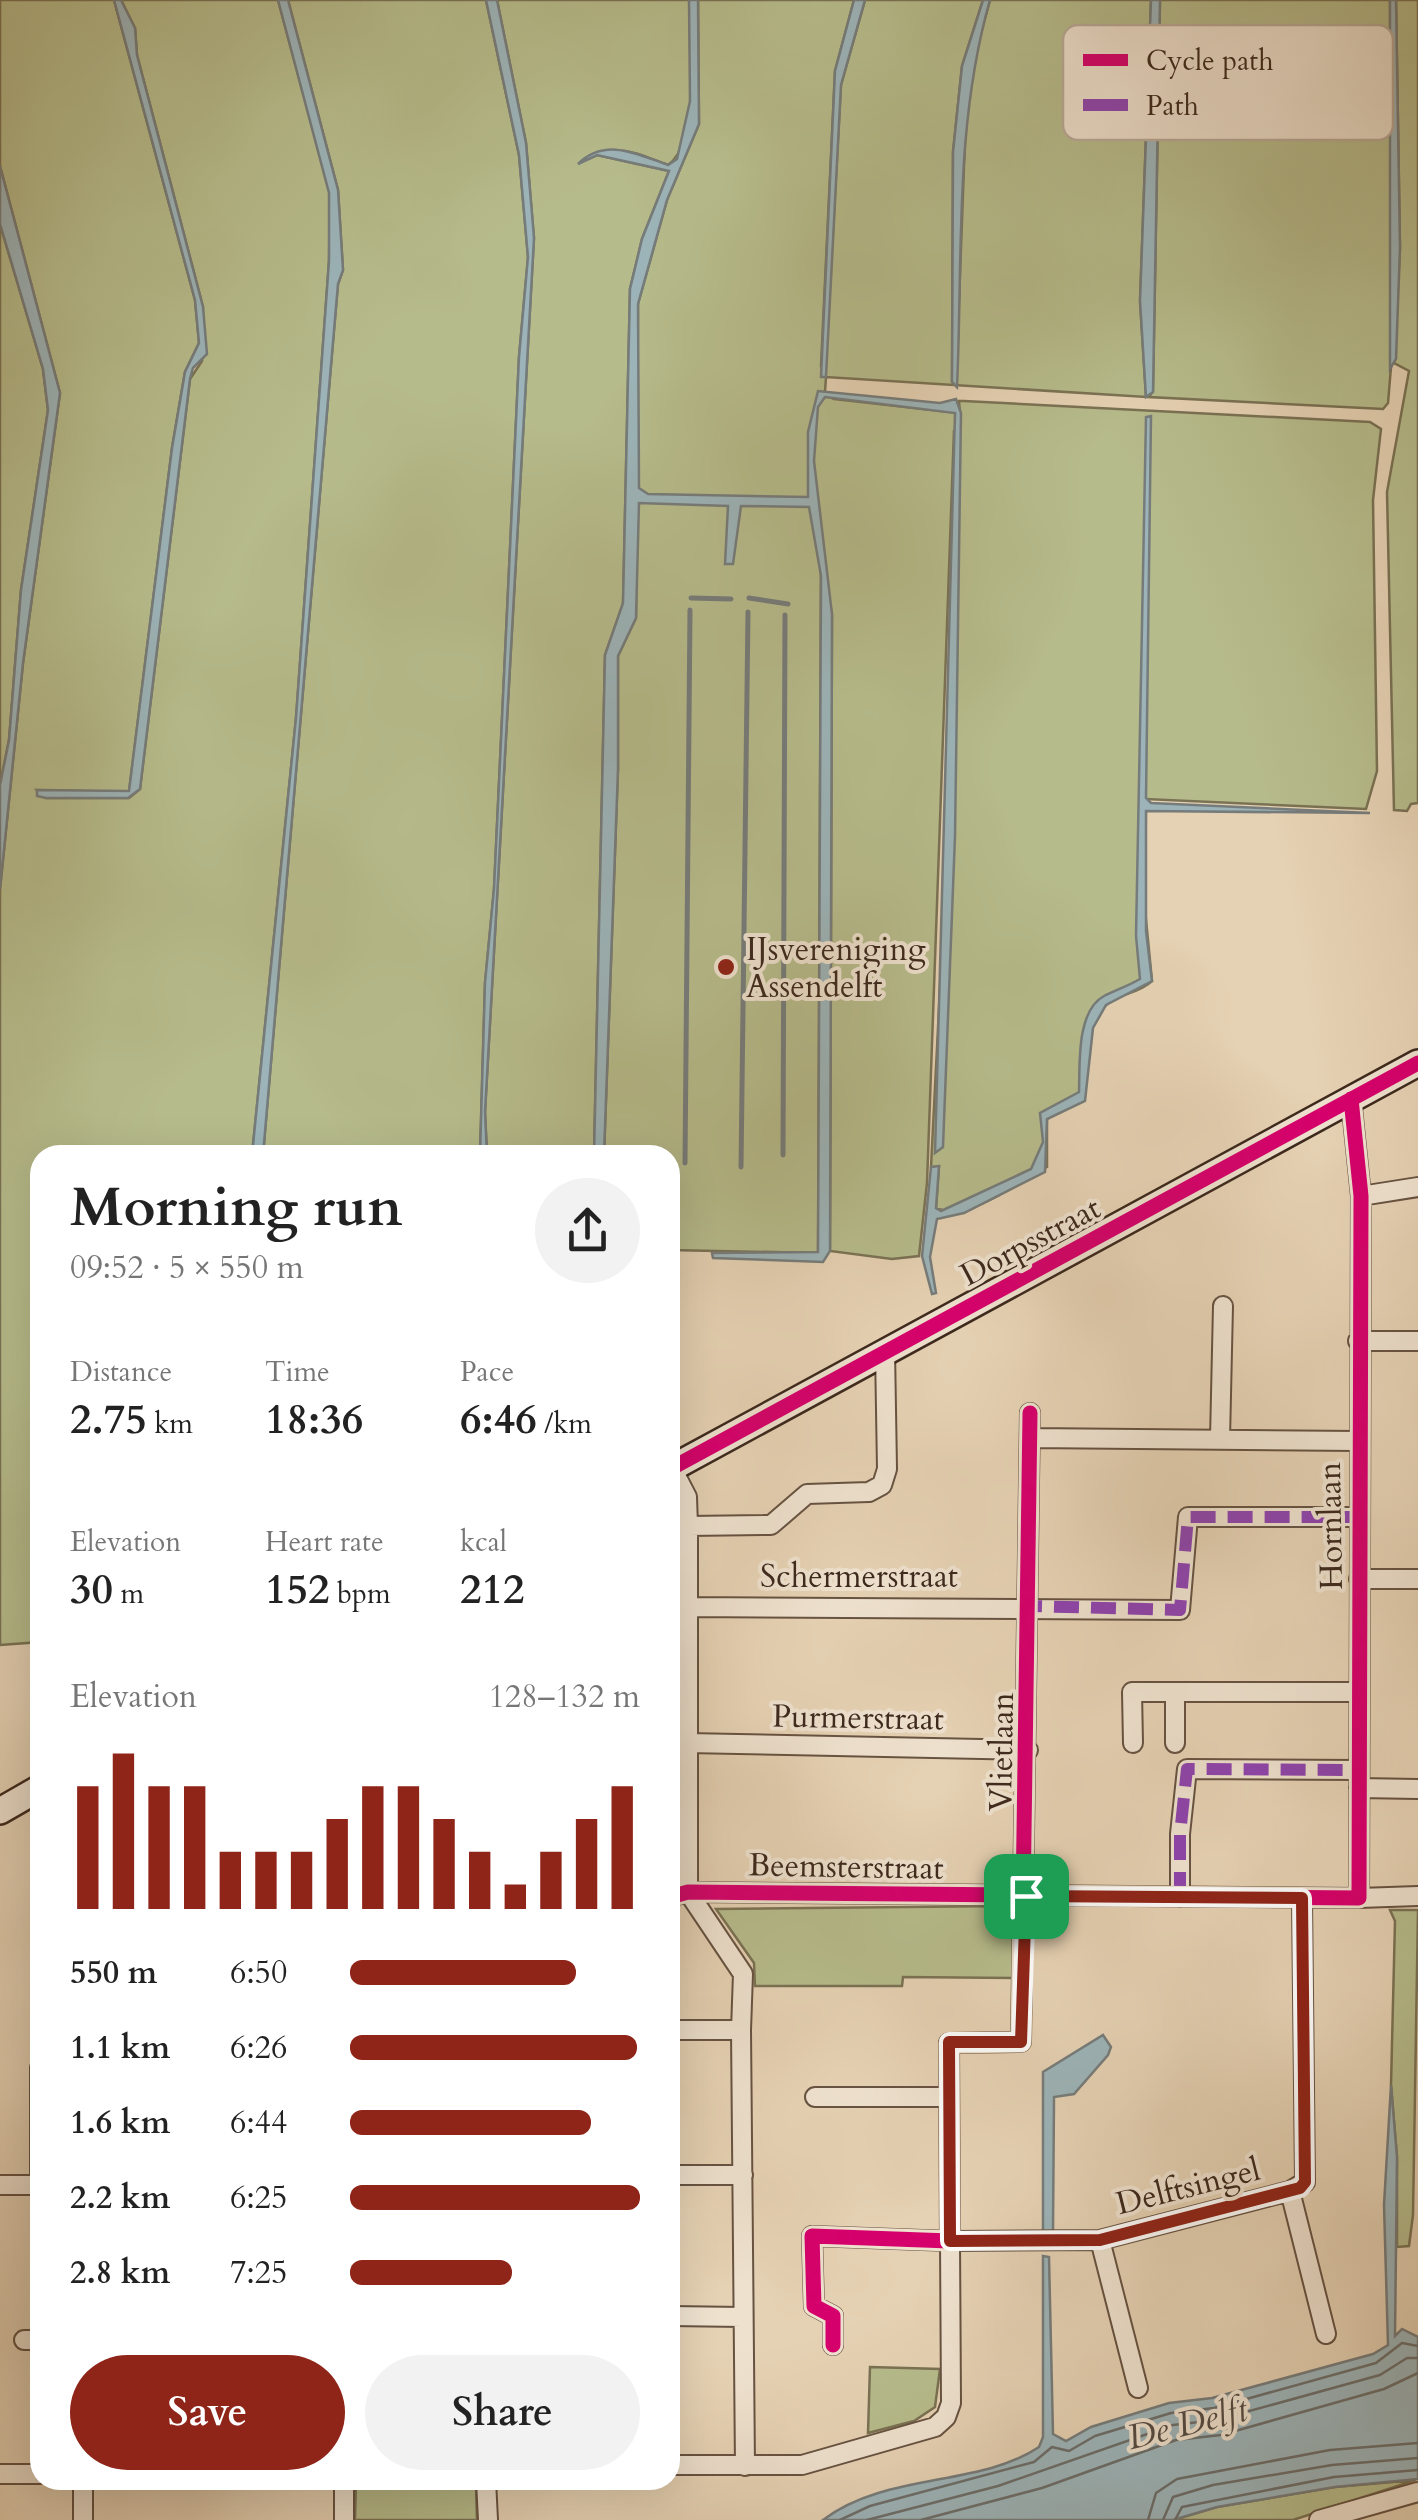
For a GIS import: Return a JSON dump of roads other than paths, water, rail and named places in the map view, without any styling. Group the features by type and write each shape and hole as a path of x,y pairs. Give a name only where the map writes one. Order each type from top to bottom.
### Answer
{"street":[{"name":"Dorpsstraat","path":"680,1463 1418,1063"},
{"name":"Hornlaan","path":"1351,1099 1360,1196 1359,1898"},
{"path":"1360,1196 1418,1187"},
{"path":"1220,1439 1223,1306"},
{"path":"1358,1341 1418,1342"},
{"path":"688,1526 771,1526 807,1494 869,1492 882,1485 887,1469 884,1350"},
{"name":"Vlietlaan","path":"950,2241 949,2042 1021,2042 1030,1413"},
{"path":"1030,1438 1357,1441"},
{"path":"680,1484 687,1497 688,1526 686,1744 680,1873"},
{"name":"Schermerstraat","path":"688,1607 1030,1606 1180,1610 1188,1518 1357,1517"},
{"path":"1359,1579 1418,1579"},
{"path":"1133,1744 1132,1692 1357,1692"},
{"path":"1175,1692 1175,1743"},
{"name":"Purmerstraat","path":"686,1744 1028,1750"},
{"path":"1180,1897 1180,1834 1187,1769 1359,1779 1418,1789"},
{"path":"0,1811 30,1794"},
{"name":"Beemsterstraat","path":"680,1894 1302,1898"},
{"path":"680,1895 743,1974 745,2466"},
{"path":"1326,2334 1290,2191 1305,2182 1302,1898 1418,1896"},
{"path":"680,2030 741,2030"},
{"path":"815,2098 948,2097"},
{"path":"680,2175 743,2176"},
{"path":"0,2184 30,2185"},
{"name":"Delftsingel","path":"950,2241 1100,2240 1290,2191"},
{"path":"680,2464 802,2466 934,2427 946,2417 951,2402 950,2241 812,2236 814,2306 833,2316 833,2345"},
{"name":"Delftsingel","path":"1100,2240 1138,2388"},
{"path":"680,2316 742,2317"},
{"path":"0,2474 30,2474"},
{"path":"83,2490 83,2520"},
{"path":"344,2490 344,2520"},
{"path":"486,2490 488,2520"},
{"path":"1319,2520 1418,2492"}],"water":[{"path":"114,0 121,0 135,28 137,55 203,307 207,354 193,368 190,379 140,789 128,798 46,798 37,796 37,790 129,791 172,448 185,372 199,343 195,300"},
{"path":"278,0 288,0 338,190 343,270 338,284 264,1145 253,1145 296,718 329,261 329,193"},
{"path":"486,0 497,0 526,143 534,238 485,1112 487,1145 480,1145 485,983 494,889 519,357 528,257 519,155"},
{"path":"689,0 698,0 699,124 667,200 638,304 639,488 648,494 808,497 808,432 818,391 940,403 956,399 961,413 955,836 943,1147 935,1153 955,413 825,397 818,407 814,461 832,614 830,1251 823,1262 713,1258 712,1253 818,1252 821,576 809,507 741,506 733,564 725,564 728,506 639,503 636,618 618,656 618,769 604,1145 594,1145 605,655 623,603 630,289 642,239 669,171 597,155 578,164 599,151 622,150 668,165 677,159 690,101"},
{"path":"854,0 865,0 841,85 826,377 821,377 835,71"},
{"path":"983,0 990,0 978,47 965,144 957,387 952,382 953,152 962,66"},
{"path":"1151,0 1160,0 1160,25 1150,25"},
{"path":"1390,0 1396,0 1400,248 1396,359 1390,369 1393,25"},
{"path":"1146,140 1158,140 1153,392 1146,397 1140,301"},
{"path":"0,166 60,393 23,663 0,889 0,785 9,740 21,590 48,410 43,369 0,224"},
{"path":"1151,416 1146,798 1151,803 1370,813 1146,811 1146,931 1152,981 1106,1005 1093,1028 1085,1101 1047,1119 1045,1172 964,1213 937,1219 930,1257 936,1293 932,1294 922,1256 931,1167 939,1166 936,1208 941,1211 1031,1169 1043,1142 1040,1113 1079,1092 1081,1040 1088,1014 1104,996 1140,979 1136,936 1146,417"},
{"path":"1103,2035 1111,2047 1108,2055 1074,2094 1054,2097 1053,2232 1043,2233 1043,2072"},
{"name":"De Delft","path":"1391,2085 1397,2157 1395,2336 1402,2329 1418,2337 1418,2479 1335,2487 1217,2507 1173,2520 823,2520 875,2494 989,2469 1039,2447 1043,2437 1043,2256 1049,2257 1053,2434 1066,2441 1091,2427 1169,2403 1212,2398 1373,2354 1388,2345 1384,2205"}],"waterway":[{"path":"691,598 731,599"},
{"path":"749,598 788,604"},
{"path":"685,1163 690,610"},
{"path":"741,1167 748,612"},
{"path":"783,1155 785,615"}],"place":[{"name":"IJsvereniging Assendelft","path":"726,967"}]}
